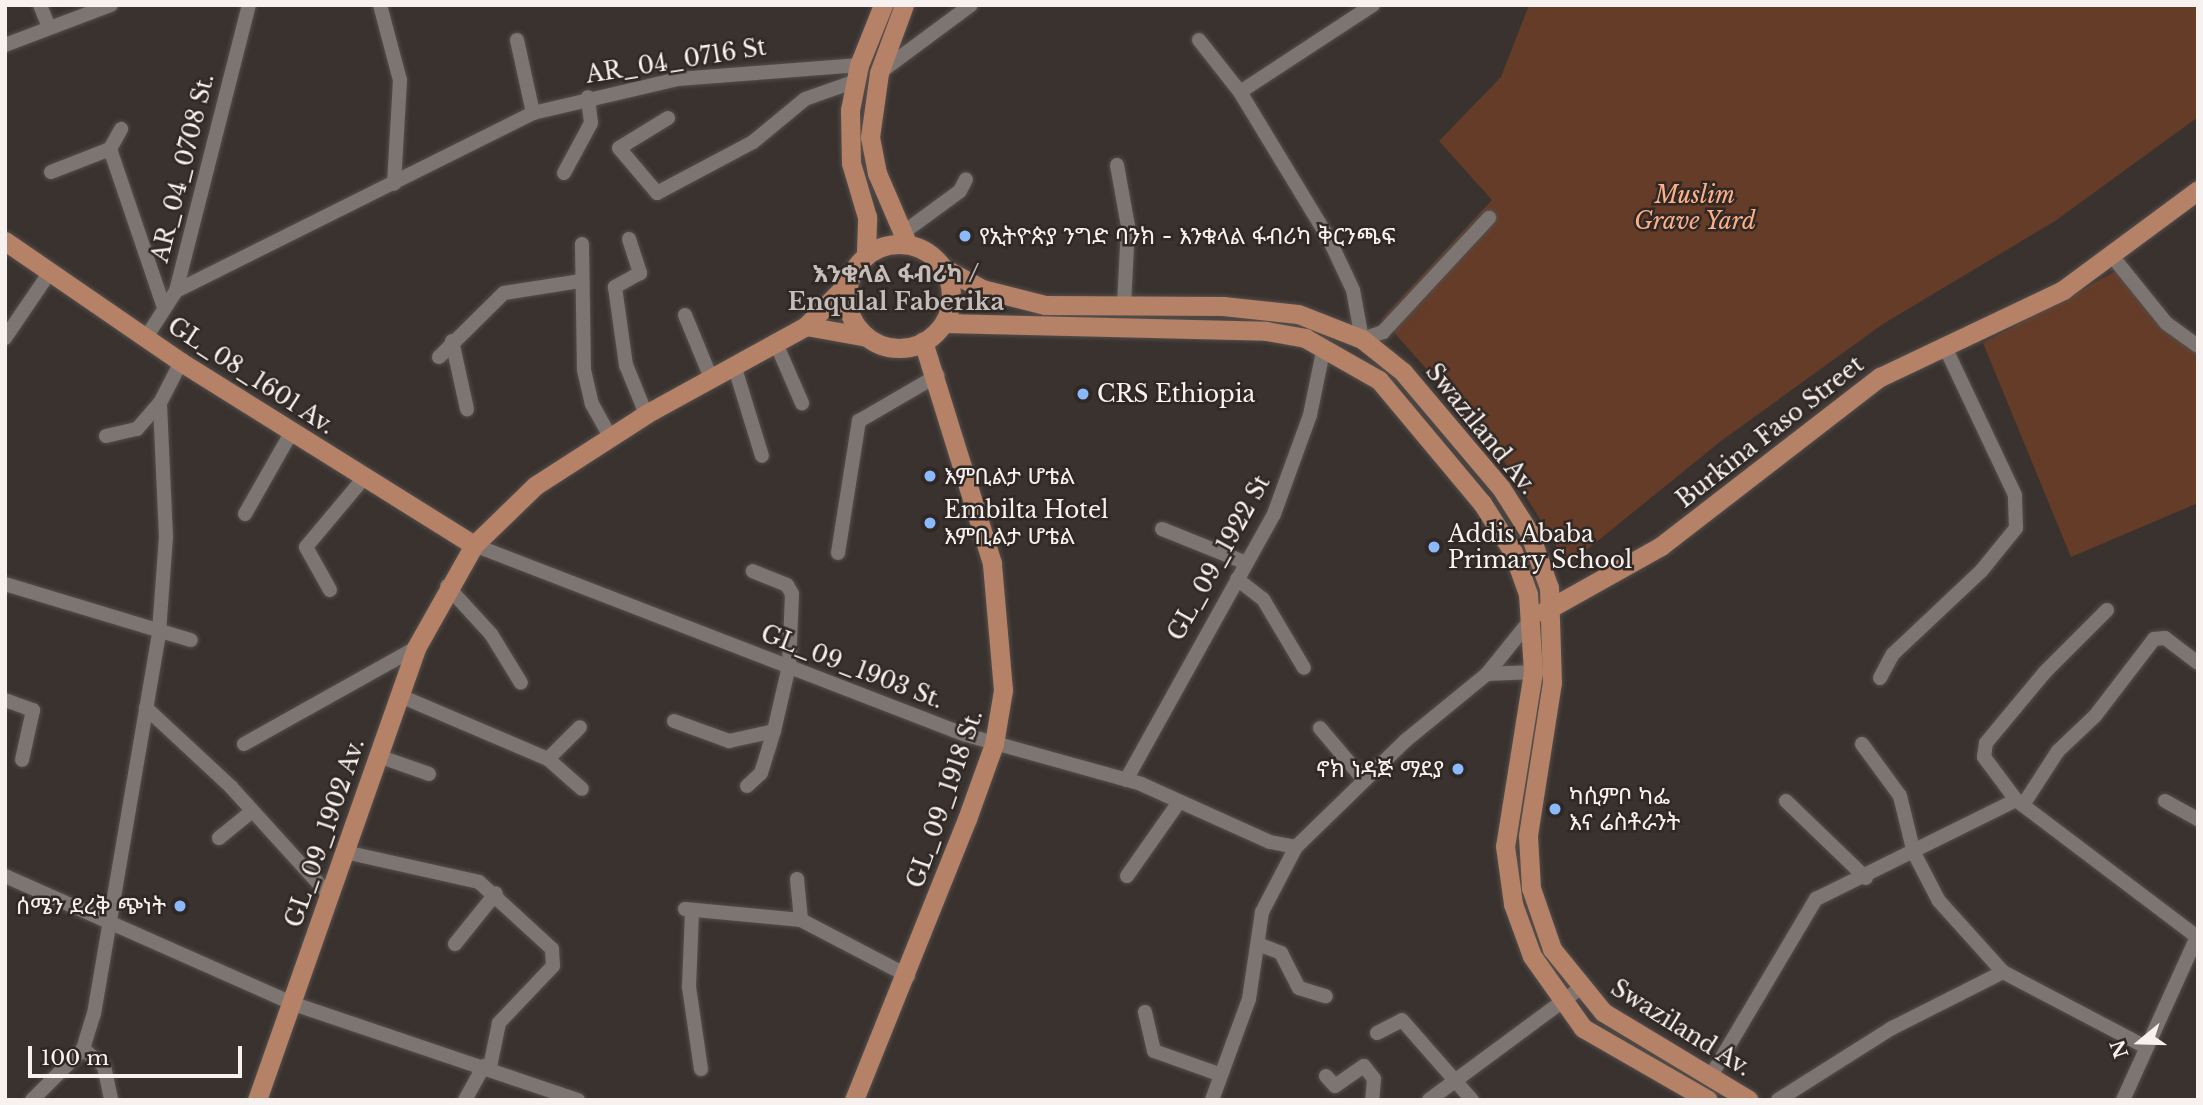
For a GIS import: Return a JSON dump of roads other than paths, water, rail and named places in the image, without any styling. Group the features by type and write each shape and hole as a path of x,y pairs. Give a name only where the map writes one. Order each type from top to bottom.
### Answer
{"main road":[{"path":"867,337 850,312 847,284 866,252 867,217 850,148 856,73 883,5"},
{"path":"806,326 867,337 894,348 923,342 944,323 951,295 942,267 905,237 872,157 879,73 904,5"},
{"name":"Burkina Faso Street","path":"1533,617 1661,546 1857,392 1944,345 2037,305 2112,256 2198,190"},
{"path":"866,252 905,237"},
{"name":"GL_08_1601 Av.","path":"5,241 147,336 181,362 474,545"},
{"name":"Swaziland Av.","path":"942,267 1026,301 1270,309 1363,339 1423,393 1500,488 1535,548 1552,608 1552,682 1532,804 1529,870 1543,930 1579,989 1616,1022 1712,1074 1749,1100"},
{"name":"GL_09_1902 Av.","path":"257,1100 416,648 447,586 474,545 528,491 646,414 806,326 847,284"},
{"name":"Swaziland Av.","path":"944,323 1266,331 1324,347 1378,380 1475,494 1513,552 1533,617 1533,672 1505,846 1507,875 1532,956 1560,1003 1612,1048 1707,1100"},
{"name":"GL_09_1918 St.","path":"854,1100 908,976 994,744 1003,690 998,592 937,375 923,342"}],"street":[{"path":"40,5 49,27"},
{"path":"5,45 111,5"},
{"name":"AR_04_0708 St.","path":"147,336 176,291 249,5"},
{"path":"380,5 400,80 394,184"},
{"path":"879,73 971,5"},
{"path":"1240,92 1373,5"},
{"path":"517,40 534,113"},
{"path":"1199,40 1240,92 1329,239 1353,290 1363,339 1383,332 1489,218"},
{"name":"AR_04_0716 St","path":"176,291 534,113 588,97 731,72 856,73"},
{"path":"667,118 619,148 657,193 764,136 805,99 856,73"},
{"path":"564,173 591,122 588,97"},
{"path":"51,172 110,149 121,129"},
{"path":"110,149 164,308"},
{"path":"1117,165 1128,226 1124,306"},
{"path":"905,237 966,180"},
{"path":"629,239 640,273 615,287 626,365 646,414"},
{"path":"582,244 584,370 592,404 610,436"},
{"path":"2112,256 2166,323 2198,346"},
{"path":"5,338 50,272"},
{"path":"439,356 504,293 581,281"},
{"path":"685,314 710,378"},
{"path":"452,341 467,409"},
{"path":"775,341 802,403"},
{"path":"1880,678 1893,654 1982,570 2016,528 2015,495 1944,345"},
{"name":"GL_09_1922 St","path":"1126,780 1285,490 1324,347"},
{"path":"106,436 137,429 160,403 181,362"},
{"path":"734,365 762,456"},
{"path":"838,554 859,421 937,375"},
{"path":"32,1100 83,1049 108,926 159,632 166,537 160,403"},
{"path":"245,514 291,433"},
{"path":"330,590 306,547 364,478"},
{"path":"1162,529 1246,564"},
{"name":"GL_09_1903 St.","path":"474,545 994,744 1126,780 1296,847"},
{"path":"747,786 761,773 789,666 791,591 753,571"},
{"path":"1237,579 1263,599 1304,668"},
{"path":"5,583 191,640"},
{"path":"447,586 491,634 522,683"},
{"path":"2107,610 1983,747 1986,762 2019,803 2197,936 2123,1100"},
{"path":"1212,1100 1219,1074 1249,999 1270,893 1296,847 1363,779 1487,674 1533,617"},
{"path":"1712,1074 1808,906 2019,803 2058,751 2095,716 2154,639 2165,638 2198,663"},
{"path":"244,744 416,648"},
{"path":"1487,674 1533,672"},
{"path":"398,695 548,759 582,789"},
{"path":"5,700 33,709 22,760"},
{"path":"146,708 251,812 330,896"},
{"path":"674,721 729,741 774,731"},
{"path":"548,759 580,727"},
{"path":"1320,728 1363,779"},
{"path":"1862,744 1900,796 1914,853 1939,901 2003,972 2146,1047"},
{"path":"378,756 429,774"},
{"path":"1786,801 1866,878"},
{"path":"2165,801 2198,819"},
{"path":"1127,876 1179,802"},
{"path":"219,838 251,812"},
{"path":"345,852 454,875 496,893 552,949 555,962 499,1023 487,1066 465,1100"},
{"path":"5,876 108,926 291,1003 487,1066 545,1093 578,1100"},
{"path":"797,879 801,920"},
{"path":"455,944 496,893"},
{"path":"701,1069 690,987 689,911 801,920 908,976"},
{"path":"1258,944 1281,953 1299,988 1326,996"},
{"path":"1778,1100 1892,1028 2003,972"},
{"path":"1429,1100 1455,1077 1579,989"},
{"path":"1145,1012 1154,1051 1219,1074"},
{"path":"1377,1033 1402,1020 1455,1077 1472,1100"},
{"path":"83,1049 104,1066 111,1100"},
{"path":"1326,1076 1335,1086 1364,1066 1374,1079 1373,1100"}],"place":[{"name":"የኢትዮጵያ ንግድ ባንክ - እንቁላል ፋብሪካ ቅርንጫፍ","path":"965,236"},
{"name":"CRS Ethiopia","path":"1083,394"},
{"name":"እምቢልታ ሆቴል","path":"930,476"},
{"name":"Embilta Hotel እምቢልታ ሆቴል","path":"930,523"},
{"name":"Addis Ababa Primary School","path":"1434,547"},
{"name":"ኖክ ነዳጅ ማደያ","path":"1458,769"},
{"name":"ካሲምቦ ካፌ እና ሬስቶራንት","path":"1555,809"},
{"name":"ሰሜን ደረቅ ጭነት","path":"180,906"}],"district":[{"name":"እንቁላል ፋብሪካ / Enqulal Faberika","path":"896,288"}],"park label":[{"name":"Muslim Grave Yard","path":"1695,208"}]}
